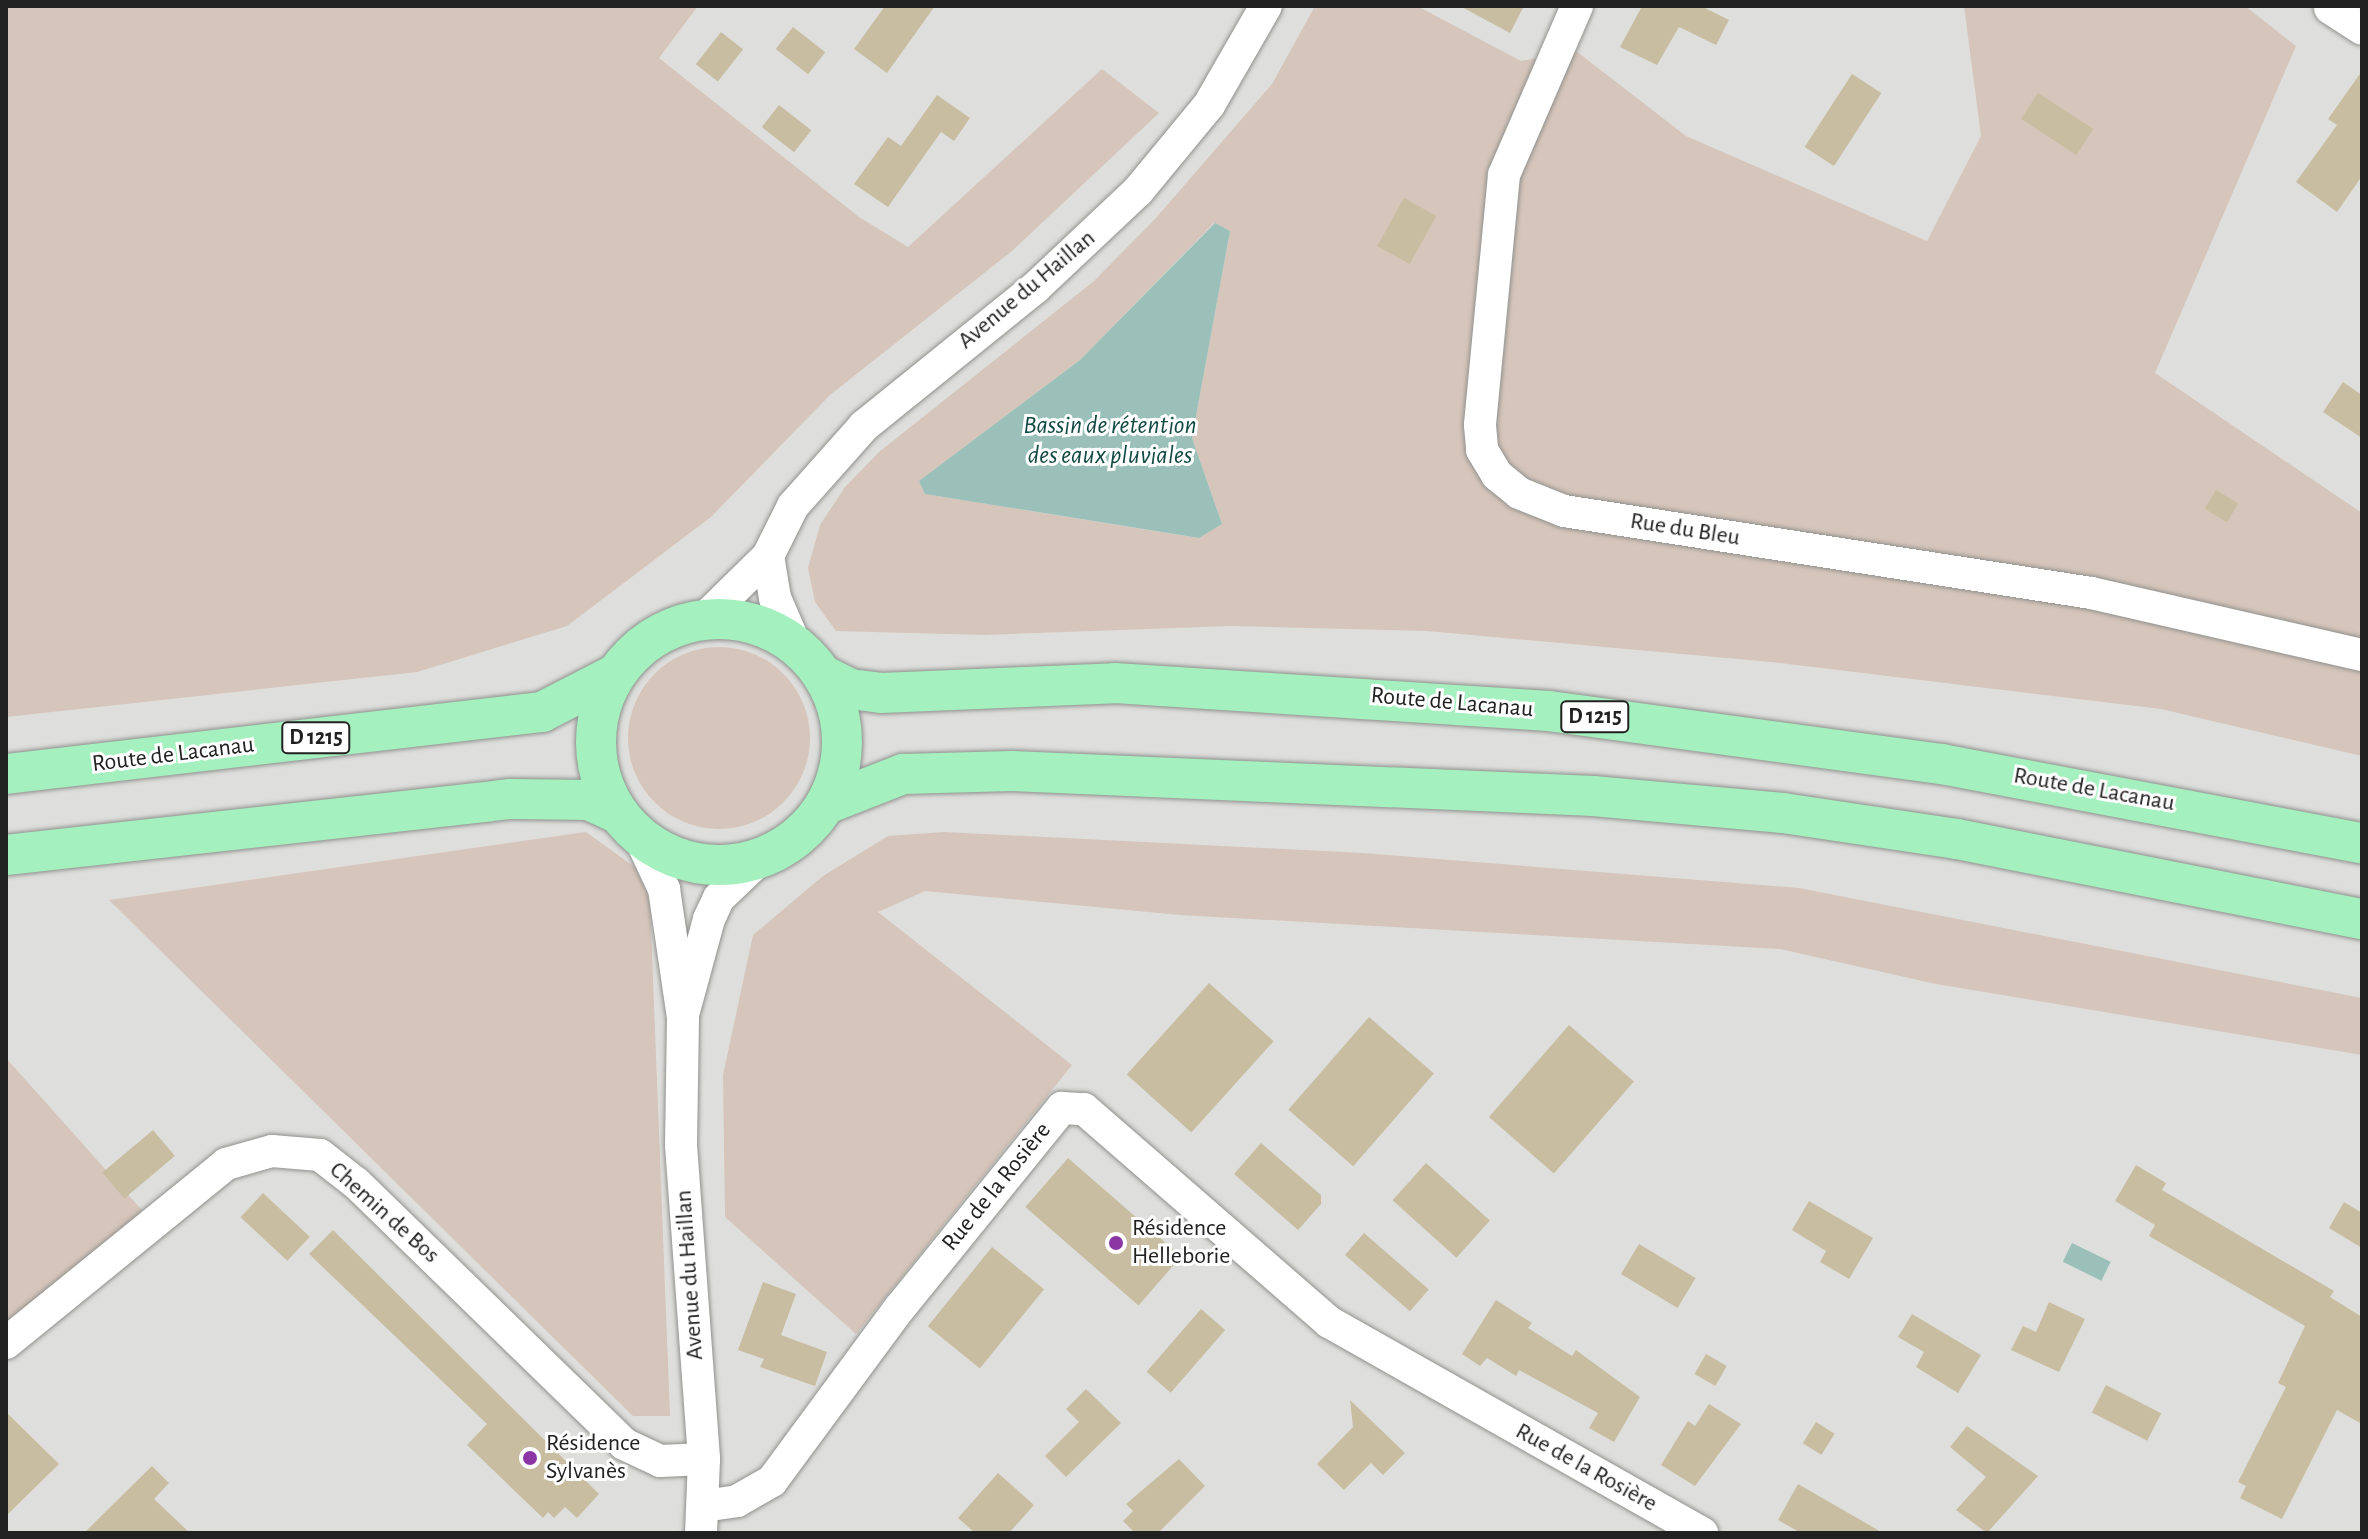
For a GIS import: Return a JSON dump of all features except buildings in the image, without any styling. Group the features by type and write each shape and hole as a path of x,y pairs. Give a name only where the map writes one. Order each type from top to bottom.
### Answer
{"main road":[{"path":"6,855 511,799 589,800 629,825 698,863 761,858 798,836 826,804 842,739 823,675 795,644 767,628 704,619 650,641 616,674 601,708 596,744 602,781 629,825"},
{"name":"Route de Lacanau","path":"6,774 542,712 616,674"},
{"name":"Route de Lacanau","path":"823,675 850,689 881,693 1115,683 1549,711 1942,764 2362,843"},
{"path":"826,804 903,774 1012,771 1593,796 1783,813 1957,839 2362,919"}],"street":[{"name":"Avenue du Haillan","path":"704,619 768,556 793,506 845,445 1035,288 1138,191 1209,105 1266,6"},
{"name":"Rue du Bleu","path":"1577,6 1504,175 1480,425 1482,450 1497,475 1519,493 1564,511 2091,593 2362,655"},
{"path":"2330,8 2362,29"},
{"path":"768,556 775,598 795,644"},
{"name":"Avenue du Haillan","path":"629,825 664,889 683,1018 681,1145 704,1459 702,1519"},
{"name":"Avenue du Haillan","path":"683,1018 709,919 719,898 761,858"},
{"name":"Rue de la Rosière","path":"702,1519 772,1481 899,1309 1062,1108 1084,1109 1329,1322 1702,1533"},
{"name":"Chemin de Bos","path":"6,1343 226,1164 272,1151 320,1155 356,1183 624,1444 660,1461 704,1459"}],"shaded area":[{"path":"6,6 698,6 659,58 859,217 908,247 1102,69 1159,113 1012,251 830,395 711,517 567,626 417,672 6,717"},
{"path":"1315,6 1417,6 1521,61 1576,51 1686,136 1927,241 1981,136 1964,6 2245,6 2296,46 2155,373 2362,513 2362,756 2161,709 1771,662 1427,631 1231,626 984,635 836,631 815,602 808,568 820,525 845,487 879,452 1094,281 1155,219 1272,84","holes":["1214,223 1230,231 1192,438 1222,524 1198,538 925,494 919,481 1080,360"]},
{"path":"719,647 754,654 770,662 783,674 795,687 803,703 810,738 803,773 795,789 783,802 770,814 754,822 719,829 684,822 668,814 655,802 643,789 635,773 628,738 635,703 643,687 655,674 668,662 684,654"},
{"path":"586,832 636,868 650,901 670,1416 633,1416 109,900"},
{"path":"944,832 1363,853 1799,888 2362,998 2362,1055 1936,984 1780,949 1180,915 925,891 878,912 1072,1065 856,1334 725,1217 723,1075 753,935 823,876 888,836"},
{"path":"6,1058 148,1217 6,1330"}],"water":[{"name":"Bassin de rétention des eaux pluviales","path":"1215,223 1230,231 1192,438 1222,524 1199,538 925,494 919,481 1080,360"},
{"path":"2072,1243 2111,1262 2101,1281 2063,1262"}],"place":[{"name":"Résidence Helleborie","path":"1116,1243"},
{"name":"Résidence Sylvanès","path":"530,1458"}]}
